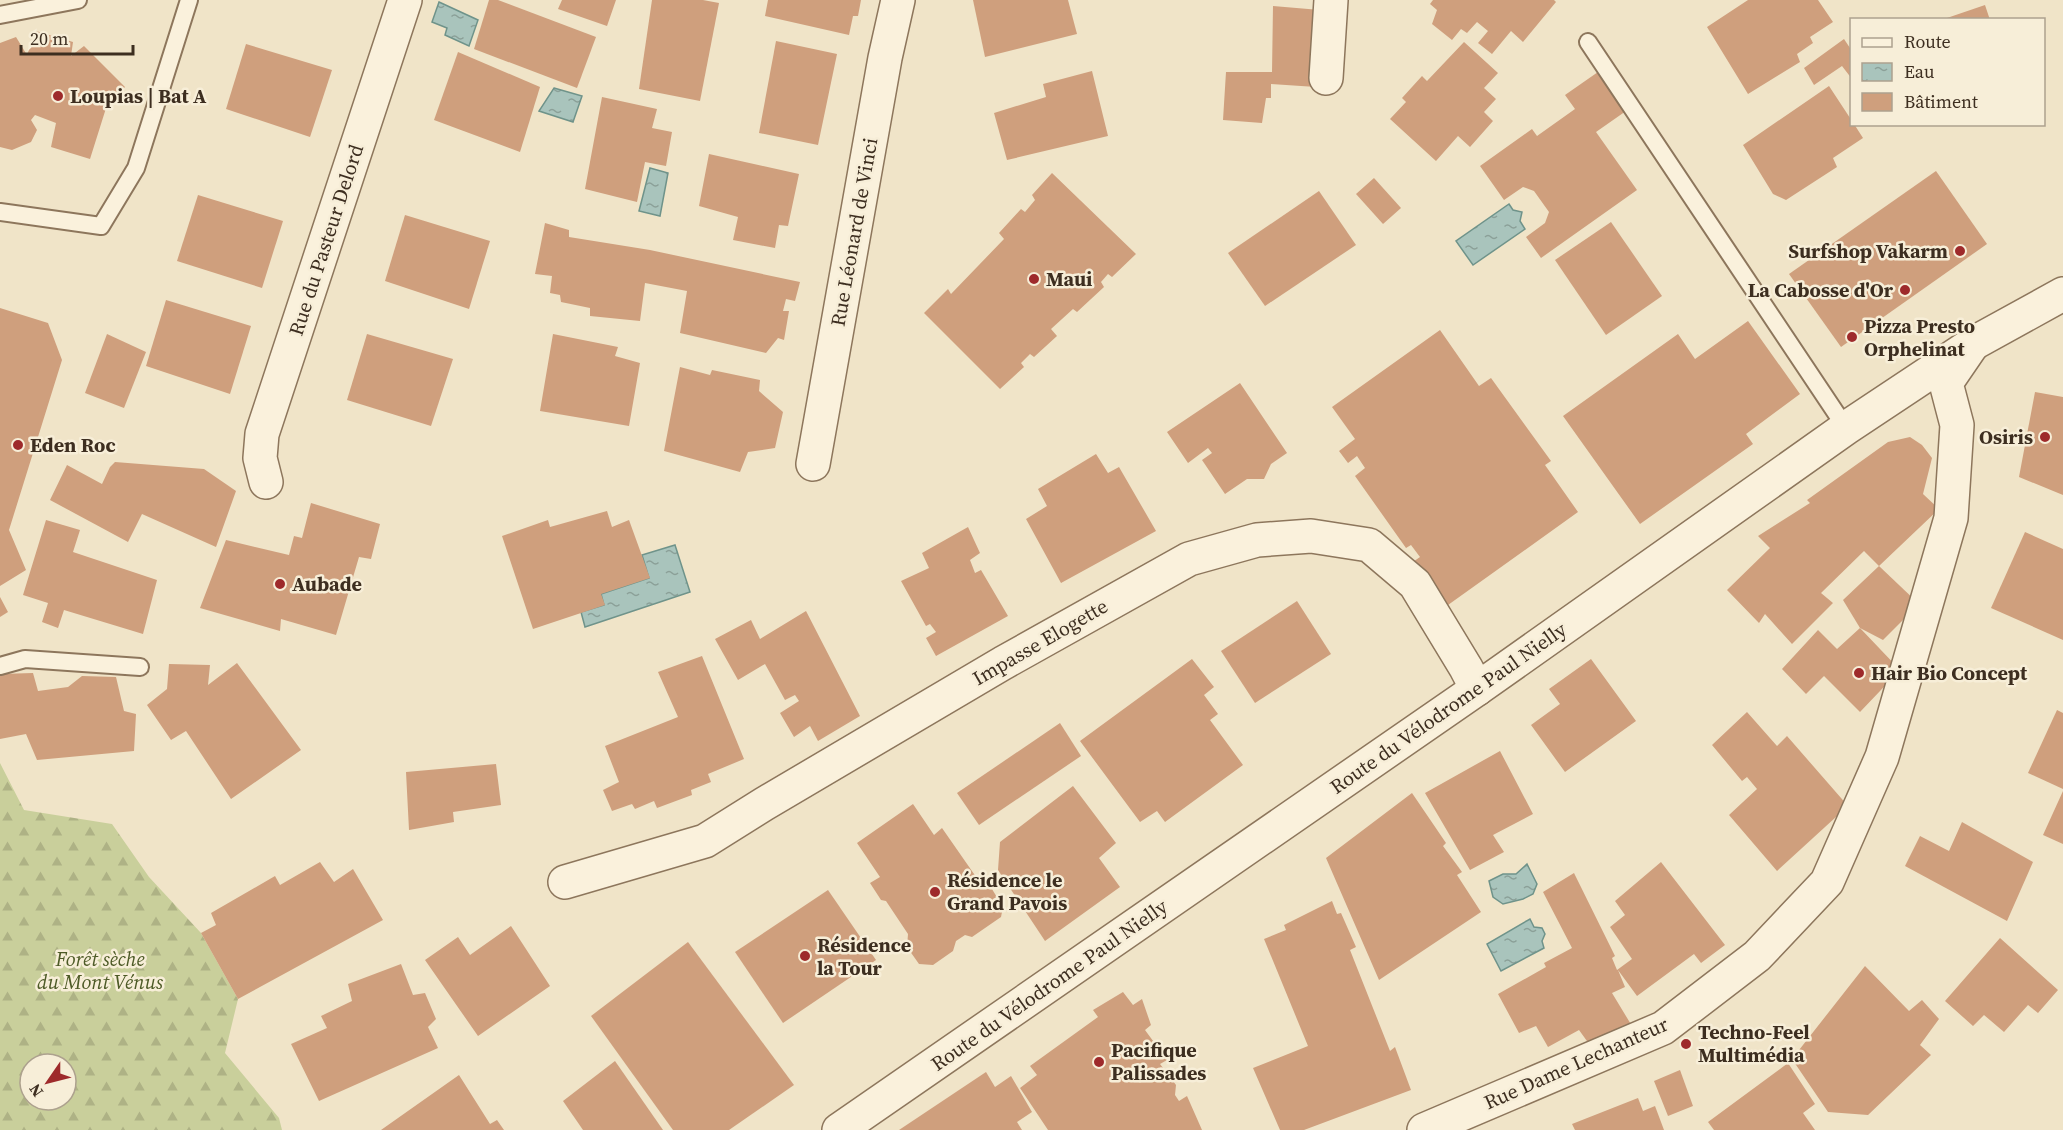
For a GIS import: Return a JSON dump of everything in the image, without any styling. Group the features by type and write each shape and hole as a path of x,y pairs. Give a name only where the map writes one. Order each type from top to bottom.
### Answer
{"street":[{"name":"Rue du Pasteur Delord","path":"266,482 260,458 262,434 405,0"},
{"name":"Rue Léonard de Vinci","path":"813,464 885,58 898,0"},
{"path":"1326,78 1331,0"},
{"name":"Route du Vélodrome Paul Nielly","path":"839,1130 1477,689 1846,428 1974,343 2063,294"},
{"name":"Rue Dame Lechanteur","path":"1424,1130 1663,1028 1757,956 1827,882 1882,757 1951,518 1957,425 1946,383 1974,343"},
{"name":"Impasse Elogette","path":"565,882 705,841 993,669 1170,569 1189,559 1257,540 1311,536 1368,545 1415,584 1477,689"}],"lane":[{"path":"0,15 78,0"},
{"path":"0,212 101,226 136,168 189,0"},
{"path":"1588,42 1846,428"},
{"path":"0,666 25,660 140,667"}],"green space":[{"name":"Forêt sèche du Mont Vénus","path":"0,763 24,810 112,824 149,877 201,933 238,999 225,1053 279,1118 282,1130 0,1130"}],"water":[{"path":"439,2 478,20 469,46 445,35 447,28 432,22"},
{"path":"554,88 582,96 573,122 539,111"},
{"path":"650,168 668,173 660,216 639,211"},
{"path":"1509,204 1513,210 1522,212 1520,221 1525,229 1473,265 1456,241"},
{"path":"675,545 690,592 585,627 581,612 604,605 601,594 649,578 642,555"},
{"path":"1527,864 1537,884 1533,894 1503,904 1493,897 1489,881 1503,874 1516,874"},
{"path":"1530,919 1534,927 1542,928 1545,934 1542,941 1544,948 1501,971 1487,944"}],"building":[{"path":"489,0 498,0 596,37 577,88 474,49"},
{"path":"562,0 616,0 607,26 558,9"},
{"path":"652,0 703,0 719,3 700,101 639,89"},
{"path":"768,0 861,0 858,16 853,16 849,35 765,16"},
{"path":"973,0 1068,0 1077,34 985,57"},
{"path":"1433,0 1554,0 1556,2 1523,42 1511,31 1492,54 1478,43 1488,31 1477,22 1467,33 1461,29 1452,40 1432,24 1437,10 1430,4"},
{"path":"1748,0 1818,0 1833,22 1810,37 1813,43 1797,54 1800,62 1748,94 1707,27"},
{"path":"1985,5 1989,18 1947,18"},
{"path":"1273,6 1320,10 1316,87 1271,84 1271,98 1266,98 1262,123 1223,120 1226,72 1272,72"},
{"name":"Loupias | Bat A","path":"36,31 73,42 71,56 84,46 125,87 107,105 90,159 51,147 56,123 35,115 31,120 37,130 31,142 12,150 0,147 0,43 16,37 27,55"},
{"path":"1844,39 1850,48 1850,76 1842,66 1814,85 1804,68"},
{"path":"776,41 837,54 818,145 759,133"},
{"path":"1464,42 1498,73 1484,88 1496,99 1484,112 1493,121 1470,147 1458,136 1436,161 1390,119 1406,102 1402,98 1422,76 1427,81"},
{"path":"246,44 332,70 310,137 226,109"},
{"path":"458,52 540,87 520,152 434,120"},
{"path":"1092,71 1108,136 1007,160 994,113 1046,97 1043,84"},
{"path":"1598,72 1626,111 1596,132 1637,190 1541,258 1526,237 1545,223 1549,212 1534,191 1523,187 1504,200 1480,166 1532,129 1537,136 1575,109 1565,95"},
{"path":"1829,86 1850,118 1850,126 1855,126 1863,138 1833,158 1837,167 1786,200 1773,194 1743,145"},
{"path":"602,97 657,109 652,128 672,132 666,166 645,162 637,202 585,189"},
{"path":"709,154 799,174 788,226 779,225 775,248 733,240 738,217 699,206"},
{"path":"1936,171 1987,244 1841,347 1789,274"},
{"name":"Maui","path":"1052,173 1136,254 1112,277 1108,274 1101,282 1104,287 1077,312 1073,309 1051,329 1057,336 1034,357 1030,354 1021,363 1024,367 1000,389 924,313 948,289 951,294 1004,239 999,233 1021,209 1025,212 1035,200 1032,195"},
{"path":"1374,178 1401,208 1383,224 1356,194"},
{"path":"1319,191 1356,245 1265,306 1228,253"},
{"path":"198,195 283,221 262,288 177,261"},
{"path":"405,215 490,241 469,309 385,281"},
{"path":"1611,222 1662,296 1606,335 1555,260"},
{"path":"545,223 569,230 569,237 650,250 800,282 795,301 786,299 783,311 789,311 784,340 778,338 766,353 680,333 687,291 645,283 640,321 590,316 590,308 561,302 560,295 550,293 552,276 535,274"},
{"path":"166,300 251,326 230,394 146,366"},
{"name":"Eden Roc","path":"0,308 48,323 62,360 9,530 26,570 0,586"},
{"path":"1748,321 1800,394 1746,434 1753,444 1640,524 1563,416 1678,334 1695,359"},
{"path":"1440,330 1479,386 1491,378 1551,461 1545,465 1578,512 1448,605 1426,574 1407,566 1420,557 1411,545 1406,548 1355,476 1365,468 1357,456 1348,463 1339,451 1355,439 1332,407"},
{"path":"107,334 146,352 124,408 85,393"},
{"path":"367,334 453,359 431,426 347,400"},
{"path":"553,334 618,347 615,356 640,363 629,426 540,411"},
{"path":"680,367 710,375 712,370 760,380 759,391 783,412 775,448 748,452 740,472 664,451"},
{"path":"1240,383 1287,453 1271,464 1264,479 1247,479 1225,494 1202,460 1212,453 1208,448 1188,463 1167,432"},
{"name":"Osiris","path":"2035,392 2063,397 2063,495 2019,477"},
{"path":"1910,437 1922,445 1932,458 1923,494 1939,509 1879,566 1864,551 1821,593 1833,603 1792,644 1765,614 1759,623 1727,590 1770,548 1758,536 1810,503 1807,500 1888,442"},
{"path":"1096,454 1108,473 1119,467 1156,531 1061,583 1026,519 1047,506 1038,489"},
{"path":"115,462 204,469 236,491 216,547 142,514 128,542 50,500 67,465 102,484"},
{"name":"Aubade","path":"311,503 380,524 371,559 359,557 336,635 281,619 280,631 200,608 226,540 289,555 294,536 302,538"},
{"path":"607,511 612,527 629,520 650,578 601,594 605,605 533,629 502,536 548,520 550,527"},
{"path":"46,520 80,530 73,552 157,580 143,634 64,610 58,628 42,622 48,603 23,595"},
{"path":"968,527 980,553 970,560 975,573 981,570 1008,616 936,656 926,638 936,632 930,624 926,626 901,581 929,568 922,553"},
{"path":"2025,532 2063,549 2063,640 1991,608"},
{"path":"1879,566 1919,604 1883,640 1860,628 1843,600"},
{"path":"0,597 8,612 0,617"},
{"path":"1297,601 1331,654 1255,703 1221,651"},
{"path":"806,611 860,716 818,741 810,726 794,737 780,713 799,701 795,695 785,700 765,664 738,680 715,639 751,620 760,639"},
{"name":"Hair Bio Concept","path":"1860,628 1900,670 1860,712 1824,676 1806,694 1782,669 1818,630 1837,649"},
{"path":"702,656 744,759 708,774 711,782 691,790 692,795 657,808 654,801 635,809 632,804 612,811 603,790 619,782 605,746 678,717 658,672"},
{"path":"1192,659 1214,687 1204,695 1218,714 1210,720 1243,765 1165,822 1157,811 1140,822 1080,741"},
{"path":"1591,659 1636,721 1565,772 1531,725 1560,704 1549,689"},
{"path":"237,663 301,750 231,799 186,731 171,740 147,705 167,689 169,664 210,665 208,685"},
{"path":"33,673 38,691 68,687 82,676 116,677 124,711 136,714 134,751 37,760 26,734 0,739 0,674"},
{"path":"2057,710 2063,713 2063,789 2028,773"},
{"path":"1747,712 1777,746 1787,736 1848,806 1777,871 1729,815 1757,789 1747,777 1742,781 1712,745"},
{"path":"1060,723 1081,756 979,825 957,793"},
{"path":"1500,751 1533,814 1493,835 1504,852 1470,870 1425,793"},
{"path":"496,764 501,805 453,812 454,822 409,830 406,772"},
{"path":"1073,786 1116,843 1099,858 1120,887 1045,941 998,870 1000,842"},
{"path":"2063,791 2063,844 2043,835"},
{"path":"1412,793 1446,843 1443,846 1462,872 1457,875 1481,912 1379,980 1326,858"},
{"name":"Résidence le Grand Pavois","path":"913,804 934,835 942,828 981,884 987,881 1003,907 1001,917 972,937 965,935 956,941 953,951 933,965 919,964 907,947 908,934 886,901 881,900 870,883 880,877 857,843"},
{"path":"1962,822 2033,862 2007,921 1905,866 1920,836 1949,851"},
{"path":"320,862 334,882 353,869 383,920 238,999 201,933 216,925 211,913 275,876 280,885"},
{"path":"1661,862 1725,945 1701,963 1694,954 1637,996 1618,970 1625,987 1612,993 1635,1031 1592,1048 1579,1030 1548,1047 1536,1026 1519,1033 1498,994 1546,967 1544,963 1572,948 1543,892 1574,873 1615,956 1612,958 1617,970 1632,959 1610,927 1625,915 1615,901"},
{"name":"Résidence la Tour","path":"828,890 876,960 783,1023 735,952"},
{"path":"1332,901 1337,914 1341,913 1356,947 1350,950 1390,1051 1395,1047 1411,1090 1304,1130 1280,1130 1253,1068 1308,1046 1264,939 1286,930 1284,925"},
{"path":"511,926 550,986 478,1036 425,960 458,937 470,955"},
{"path":"2000,938 2058,990 2038,1013 2028,1005 2004,1032 1984,1015 1973,1026 1945,1001"},
{"path":"688,942 794,1085 729,1130 673,1130 591,1016"},
{"path":"401,964 413,995 425,993 436,1019 428,1027 438,1048 319,1101 291,1044 327,1028 321,1016 352,1001 348,984"},
{"path":"1865,966 1909,1011 1922,1000 1939,1019 1920,1045 1931,1055 1868,1115 1828,1112 1792,1059"},
{"name":"Pacifique Palissades","path":"1123,992 1133,1005 1142,999 1151,1025 1145,1030 1167,1060 1160,1064 1176,1085 1175,1095 1179,1101 1187,1096 1202,1130 1048,1130 1020,1088 1037,1075 1030,1066 1098,1017 1093,1010"},
{"path":"615,1061 663,1130 583,1130 563,1101"},
{"path":"1788,1063 1815,1104 1803,1113 1815,1130 1714,1130 1708,1122"},
{"path":"1680,1070 1693,1106 1668,1116 1654,1081"},
{"path":"986,1072 995,1087 1011,1076 1032,1112 1017,1122 1022,1130 899,1130"},
{"path":"459,1075 490,1124 497,1120 504,1130 381,1130"},
{"path":"1638,1098 1643,1111 1655,1106 1664,1130 1575,1130 1572,1124"}],"place":[{"name":"Loupias | Bat A","path":"58,96"},
{"name":"Surfshop Vakarm","path":"1960,251"},
{"name":"Maui","path":"1034,279"},
{"name":"La Cabosse d'Or","path":"1905,290"},
{"name":"Pizza Presto Orphelinat","path":"1852,337"},
{"name":"Osiris","path":"2045,437"},
{"name":"Eden Roc","path":"18,445"},
{"name":"Aubade","path":"280,584"},
{"name":"Hair Bio Concept","path":"1859,673"},
{"name":"Résidence le Grand Pavois","path":"935,892"},
{"name":"Résidence la Tour","path":"805,956"},
{"name":"Techno-Feel Multimédia","path":"1686,1044"},
{"name":"Pacifique Palissades","path":"1099,1062"}]}
